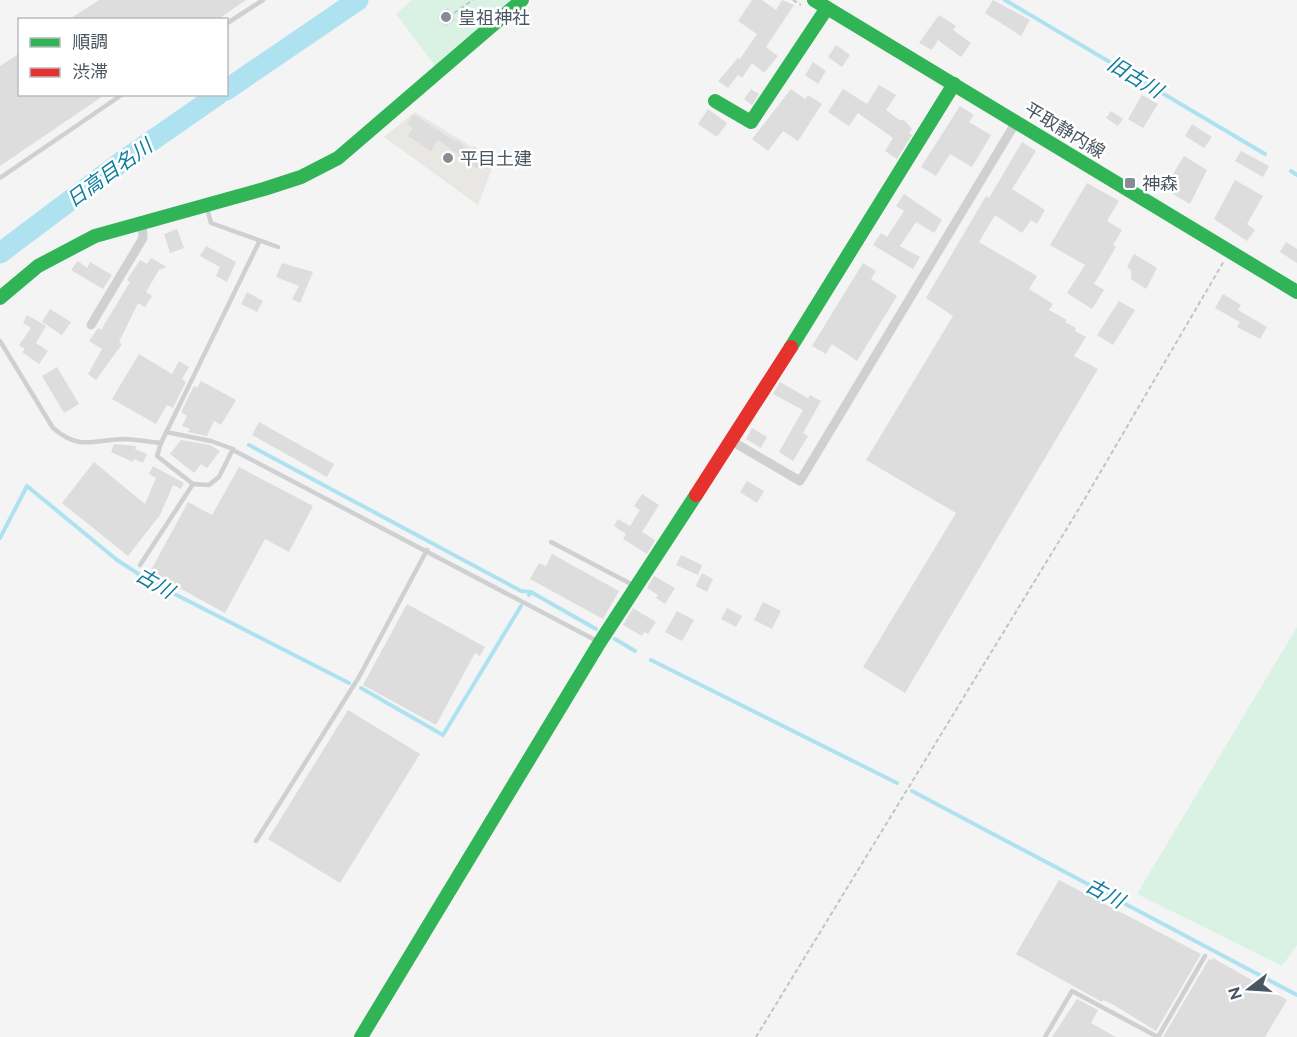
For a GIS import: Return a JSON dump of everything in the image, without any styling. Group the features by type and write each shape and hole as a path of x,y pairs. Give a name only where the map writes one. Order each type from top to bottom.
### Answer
{"street":[{"path":"0,298 38,266 95,236 301,177 338,158 522,0"},
{"name":"平取静内線","path":"814,0 1297,292"},
{"path":"716,100 751,122 828,8"},
{"path":"361,1037 600,642 954,84"},
{"path":"730,440 800,481 1016,122"},
{"path":"91,325 143,238 142,223"}],"lane":[{"path":"228,23 263,0"},
{"path":"0,177 120,96"},
{"path":"207,205 211,223 259,242 278,246"},
{"path":"233,450 219,477 209,485 193,484 157,456 166,432 259,242"},
{"path":"0,341 53,428 64,438 91,444 123,439 161,443"},
{"path":"166,432 211,441 233,450 600,642"},
{"path":"140,566 193,484"},
{"path":"551,542 636,586"},
{"path":"256,841 359,677 427,550"},
{"path":"1045,1037 1072,991 1158,1037 1205,957"}],"path":[{"path":"454,13 473,0"},
{"path":"756,1037 1080,507 1229,251"}],"shaded area":[{"path":"415,112 495,161 478,205 384,137"}],"green space":[{"path":"412,0 516,0 436,67 396,14"},
{"path":"1297,627 1297,945 1282,966 1137,894"}],"building":[{"path":"99,0 246,0 220,18 71,18"},
{"path":"752,0 762,0 776,10 782,0 794,5 766,47 778,56 764,73 752,63 742,78 738,75 728,88 718,81 738,58 740,59 757,34 738,21"},
{"path":"993,0 1030,20 1021,36 985,13"},
{"name":"皇祖神社","path":"448,8 456,20 445,27 437,15"},
{"path":"939,15 956,26 953,30 971,43 961,57 938,40 932,50 919,43"},
{"path":"836,45 850,55 842,67 828,57"},
{"path":"18,54 18,96 103,96 0,166 0,66"},
{"path":"813,62 826,71 818,84 805,75"},
{"path":"879,85 896,95 886,110 899,120 904,120 912,129 909,133 912,135 897,159 885,151 893,138 858,113 849,126 828,112 843,89 867,104"},
{"path":"751,89 759,94 752,105 744,99"},
{"path":"791,89 805,99 808,95 822,104 798,141 783,131 768,151 752,139"},
{"path":"1142,95 1158,104 1143,128 1128,119"},
{"path":"960,106 974,115 969,122 991,135 972,167 950,154 936,176 921,167"},
{"path":"708,109 727,123 717,137 698,124"},
{"path":"1111,111 1123,119 1118,126 1106,118"},
{"path":"413,114 456,142 457,140 470,151 474,146 493,161 487,169 481,164 478,169 438,140 431,151 408,136 413,128 407,124"},
{"path":"1192,124 1212,137 1204,148 1185,136"},
{"path":"1022,142 1036,151 1012,189 1045,210 1037,224 1031,220 1022,233 995,215 979,242 1037,276 1029,289 1053,304 1049,310 1067,320 1065,322 1076,328 1075,331 1086,337 1074,356 1098,369 905,693 863,667 956,513 866,460 953,316 926,298 986,196 989,198"},
{"path":"1241,151 1269,166 1263,177 1235,161"},
{"path":"1184,156 1207,170 1190,204 1164,189"},
{"path":"1235,180 1263,196 1247,224 1255,230 1247,241 1214,219"},
{"path":"1087,183 1119,201 1107,221 1122,230 1113,245 1116,247 1094,284 1104,290 1092,309 1067,293 1085,265 1050,245"},
{"path":"904,194 942,220 934,233 916,222 900,246 920,257 913,269 873,245 881,233 887,237 904,211 896,206"},
{"path":"177,229 184,248 170,253 164,234"},
{"path":"1286,242 1297,249 1297,263 1280,252"},
{"path":"206,246 236,262 227,282 216,276 220,267 200,256"},
{"path":"1134,254 1157,268 1146,289 1131,279 1131,270 1127,267"},
{"path":"151,258 167,267 159,270 146,292 152,296 145,307 138,303 119,342 122,344 96,380 88,374 102,349 89,341 98,328 101,330 130,282 127,280 140,260 147,264"},
{"path":"78,261 87,268 90,262 112,275 103,289 71,270"},
{"path":"282,263 313,272 300,303 292,299 299,286 276,277"},
{"path":"863,263 876,271 871,279 897,296 857,361 832,344 826,354 812,346"},
{"path":"247,292 263,301 257,312 241,304"},
{"path":"1223,294 1241,305 1238,310 1267,327 1260,339 1237,327 1240,322 1215,308"},
{"path":"1119,301 1135,310 1113,345 1097,335"},
{"path":"50,309 71,322 62,335 42,322"},
{"path":"27,315 46,326 36,343 48,351 39,364 22,352 25,349 19,345 31,328 23,323"},
{"path":"139,354 172,374 179,361 189,367 182,379 186,382 173,408 167,405 156,424 112,399"},
{"path":"57,367 79,404 64,413 42,376"},
{"path":"201,381 236,400 221,425 214,421 207,436 188,432 190,429 182,426 187,416 181,412 194,386 197,388"},
{"path":"780,382 808,398 810,395 821,401 803,433 808,436 793,461 779,452 803,410 773,394"},
{"path":"259,422 334,464 327,477 252,435"},
{"path":"752,428 767,437 761,448 746,439"},
{"path":"181,440 210,445 220,451 207,468 201,464 194,473 170,454"},
{"path":"114,444 136,446 135,449 147,454 143,463 134,459 133,462 111,452"},
{"path":"94,462 145,504 156,478 149,474 153,466 184,483 181,489 173,485 160,515 128,556 62,503"},
{"path":"239,467 313,506 289,552 265,539 225,613 150,572 188,502 212,515"},
{"path":"747,481 764,491 757,503 740,492"},
{"path":"642,494 659,505 642,532 655,540 647,554 623,539 626,534 614,526 618,519 630,526 640,510 634,506"},
{"path":"552,554 619,591 603,619 530,579 539,563 546,566"},
{"path":"681,555 702,565 698,575 676,565"},
{"path":"702,573 713,579 707,592 696,586"},
{"path":"654,576 675,588 665,604 656,598 658,595 647,588"},
{"path":"763,602 781,611 772,629 754,620"},
{"path":"407,604 485,647 480,656 475,653 436,725 363,685"},
{"path":"633,608 656,622 648,634 644,632 642,636 623,625"},
{"path":"727,608 742,616 736,627 721,619"},
{"path":"677,611 694,620 682,641 665,632"},
{"path":"348,710 420,754 340,883 268,839"},
{"path":"1059,880 1201,954 1156,1031 1114,1005 1103,1000 1102,1002 1016,954"},
{"path":"1213,958 1287,1000 1265,1037 1163,1037 1209,959"},
{"path":"1077,999 1098,1010 1091,1023 1116,1037 1052,1037"}],"waterway":[{"name":"日高目名川","path":"228,89 358,0"},
{"name":"旧古川","path":"1005,0 1265,154"},
{"name":"日高目名川","path":"0,253 124,160 216,96"},
{"name":"旧古川","path":"1291,171 1297,175"},
{"path":"249,445 521,591 531,592"},
{"name":"古川","path":"0,538 27,486 117,560 151,582 349,683"},
{"name":"古川","path":"529,595 531,592 596,629"},
{"name":"古川","path":"361,688 443,735 521,606"},
{"name":"古川","path":"615,639 635,651"},
{"name":"古川","path":"651,660 897,783"},
{"name":"古川","path":"912,791 1297,995"}],"traffic: fast":[{"path":"0,298 38,266 95,236 264,189 301,177 338,158 522,0"},
{"path":"814,0 1297,292"},
{"path":"715,101 751,122 827,8"},
{"path":"791,347 954,84"},
{"path":"361,1037 600,642 696,495"}],"traffic: jam":[{"path":"696,495 791,347"}],"place":[{"name":"皇祖神社","path":"446,17"},
{"name":"平目土建","path":"448,158"},
{"name":"神森","path":"1130,183"}]}
